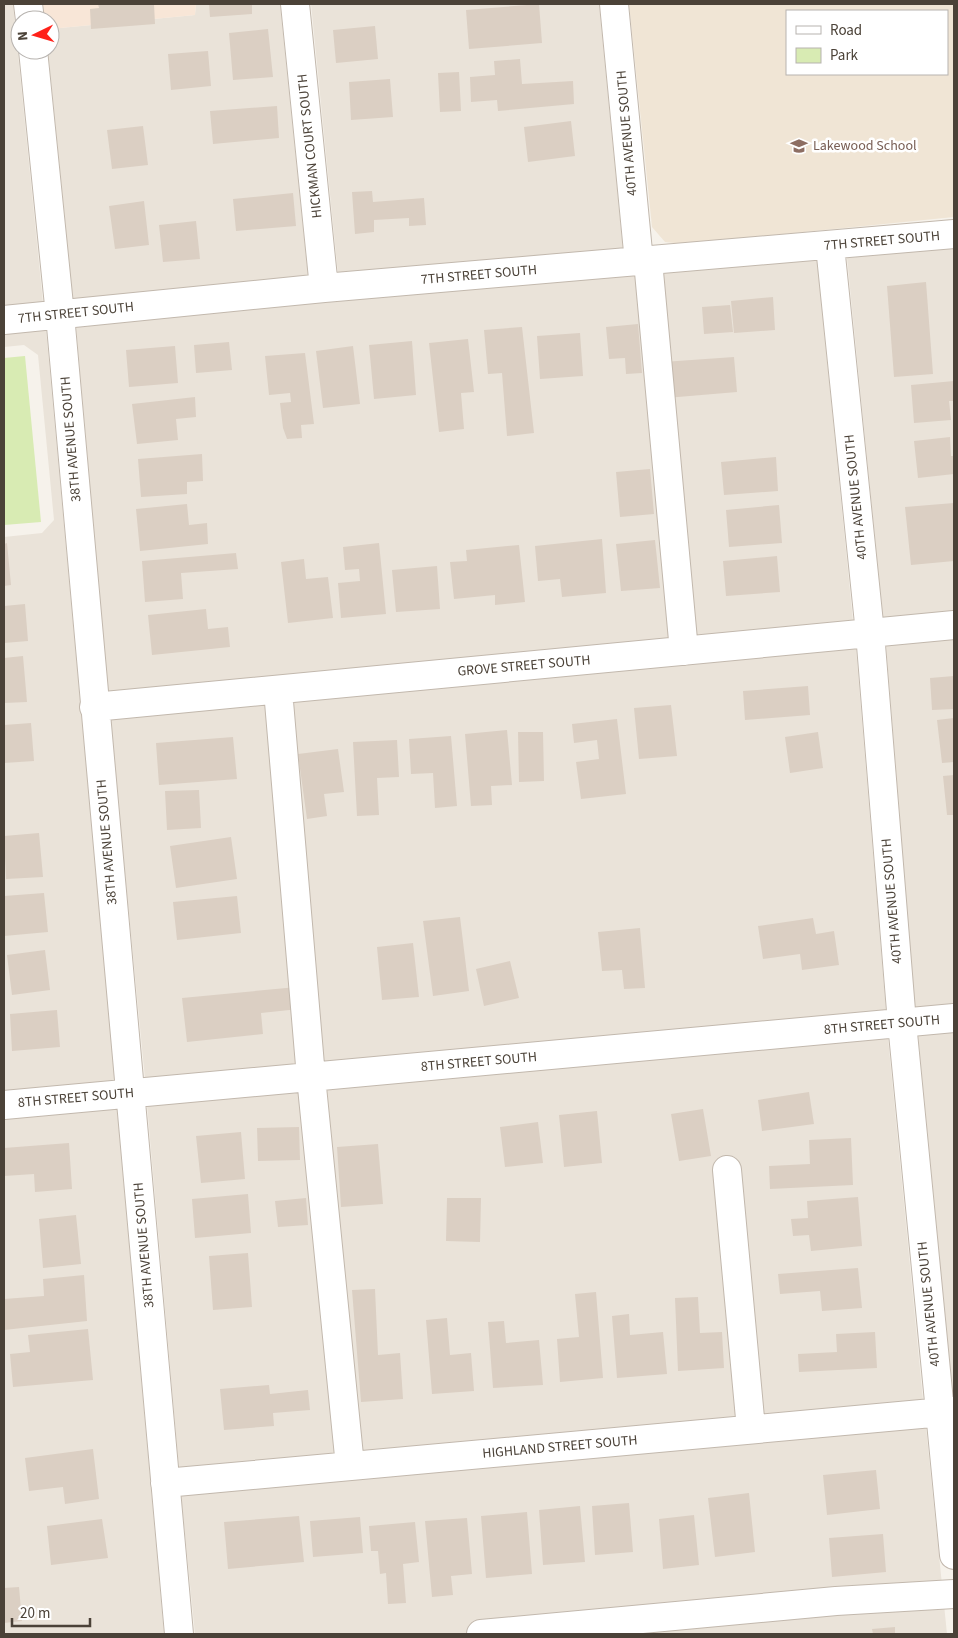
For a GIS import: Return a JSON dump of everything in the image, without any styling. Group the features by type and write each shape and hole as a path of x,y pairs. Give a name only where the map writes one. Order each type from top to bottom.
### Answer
{"street":[{"name":"HICKMAN COURT SOUTH","path":"295,4 324,288"},
{"name":"40TH AVENUE SOUTH","path":"614,4 644,261 684,651"},
{"name":"38TH AVENUE SOUTH","path":"34,60 60,315 179,1634"},
{"name":"7TH STREET SOUTH","path":"4,320 324,288 954,234"},
{"name":"40TH AVENUE SOUTH","path":"830,246 870,633 902,1023 947,1411 954,1555"},
{"name":"GROVE STREET SOUTH","path":"94,707 954,626"},
{"path":"278,690 311,1077 350,1466"},
{"name":"8TH STREET SOUTH","path":"4,1104 954,1018"},
{"path":"727,1170 751,1429"},
{"name":"HIGHLAND STREET SOUTH","path":"165,1483 947,1411"},
{"path":"481,1634 836,1601 954,1594"}],"shaded area":[{"path":"4,4 13,4 14,10 10,10 10,60 19,60 43,303 4,306"},
{"path":"43,4 196,4 195,15 60,28 60,10 44,10"},
{"path":"196,4 280,4 308,276 73,300 49,60 60,60 60,28 195,15"},
{"path":"311,4 599,4 623,250 338,274"},
{"name":"Lakewood School","path":"629,4 954,4 954,217 683,244 665,242 652,227"},
{"path":"954,247 954,612 883,619 847,258"},
{"path":"817,260 853,621 108,693 76,326 325,302"},
{"path":"46,329 115,1081 4,1091 4,537 42,533 54,520 38,355 24,345 4,347 4,333"},
{"path":"954,639 954,1005 915,1008 886,645"},
{"path":"856,648 886,1011 145,1079 110,719"},
{"path":"954,1032 954,1397 953,1397 918,1035"},
{"path":"888,1038 923,1400 179,1469 147,1105"},
{"path":"117,1108 164,1634 4,1634 4,1118"},
{"path":"926,1427 947,1634 195,1634 181,1495"}],"green space":[{"path":"25,356 41,522 4,525 4,358"}],"building":[{"path":"98,4 154,4 155,24 91,29 90,9 99,8"},
{"path":"209,4 252,4 252,14 210,17"},
{"path":"539,4 542,43 469,49 466,10"},
{"path":"375,26 378,59 336,63 333,30"},
{"path":"268,29 273,77 233,80 229,33"},
{"path":"208,51 211,86 171,90 168,54"},
{"path":"520,59 522,84 573,81 574,104 498,111 497,100 471,102 470,77 495,75 494,61"},
{"path":"459,72 461,111 440,112 438,73"},
{"path":"390,79 393,117 351,120 349,82"},
{"path":"277,106 279,138 213,144 210,111"},
{"path":"571,121 575,156 528,162 524,127"},
{"path":"143,126 148,165 112,169 107,130"},
{"path":"372,191 373,202 424,198 426,225 409,226 409,218 374,220 374,232 355,234 352,192"},
{"path":"293,193 296,226 236,231 233,199"},
{"path":"144,201 149,245 115,249 109,206"},
{"path":"196,221 200,259 163,262 159,225"},
{"path":"926,282 933,374 894,377 887,286"},
{"path":"773,297 775,330 734,333 731,301"},
{"path":"730,305 733,332 704,334 702,307"},
{"path":"638,324 642,373 626,374 625,358 609,359 606,327"},
{"path":"522,327 534,433 507,436 502,373 488,374 484,330"},
{"path":"580,333 583,376 540,379 537,336"},
{"path":"468,339 474,392 461,393 464,429 439,432 429,343"},
{"path":"412,341 416,395 374,399 369,345"},
{"path":"229,342 232,370 196,373 194,345"},
{"path":"175,346 178,383 129,387 126,350"},
{"path":"353,346 360,404 323,408 316,351"},
{"path":"305,353 314,424 301,425 302,438 287,439 283,428 280,403 291,402 290,393 269,395 265,356"},
{"path":"734,357 737,392 666,398 663,362"},
{"path":"954,381 954,401 949,401 951,420 914,423 911,385"},
{"path":"195,397 196,417 176,419 178,440 137,444 132,404"},
{"path":"950,437 951,456 954,456 954,474 918,478 914,441"},
{"path":"202,454 203,481 187,482 187,494 141,497 138,459"},
{"path":"776,457 778,491 724,495 721,462"},
{"path":"650,469 654,514 620,517 616,472"},
{"path":"954,503 954,561 911,565 905,507"},
{"path":"187,504 189,525 207,523 208,544 140,551 136,509"},
{"path":"779,505 782,543 729,547 726,510"},
{"path":"602,539 606,593 562,597 560,579 538,581 535,546"},
{"path":"655,540 660,588 621,591 616,544"},
{"path":"7,543 11,585 4,586 4,544"},
{"path":"379,543 386,614 341,618 338,583 360,581 359,569 345,570 343,547"},
{"path":"519,545 525,602 495,605 495,595 454,599 450,562 467,561 466,550"},
{"path":"236,553 238,569 181,573 183,599 145,602 142,561"},
{"path":"777,556 780,592 726,596 723,561"},
{"path":"304,559 306,579 328,577 333,618 288,623 281,562"},
{"path":"437,566 440,609 396,612 392,570"},
{"path":"25,604 28,641 4,643 4,606"},
{"path":"206,609 208,629 228,627 230,647 152,655 148,615"},
{"path":"23,656 27,702 4,703 4,658"},
{"path":"954,676 954,709 932,710 930,678"},
{"path":"808,686 810,715 745,720 743,691"},
{"path":"671,705 677,756 639,759 634,708"},
{"path":"954,718 954,762 942,763 937,720"},
{"path":"617,719 626,794 581,799 576,762 599,759 597,740 574,743 572,724"},
{"path":"31,723 34,761 4,763 4,725"},
{"path":"507,730 512,785 491,786 492,805 471,806 465,734"},
{"path":"518,732 543,732 544,781 519,782"},
{"path":"818,732 823,768 790,773 785,737"},
{"path":"451,736 457,806 435,808 433,773 411,774 409,739"},
{"path":"233,737 237,779 159,785 156,743"},
{"path":"397,740 399,777 377,778 379,815 357,816 353,742"},
{"path":"338,749 344,792 324,794 327,816 307,819 298,754"},
{"path":"954,775 954,815 947,815 943,776"},
{"path":"199,790 201,828 167,830 165,791"},
{"path":"39,833 43,877 6,879 4,836"},
{"path":"231,837 237,879 176,888 170,846"},
{"path":"44,893 48,932 4,936 4,896"},
{"path":"237,896 241,933 177,940 173,902"},
{"path":"460,917 469,991 433,996 423,921"},
{"path":"813,918 816,934 834,931 839,965 802,970 800,954 763,959 758,926"},
{"path":"640,928 645,988 624,989 622,970 602,971 598,932"},
{"path":"413,943 419,997 382,1000 377,947"},
{"path":"45,950 50,990 12,995 7,955"},
{"path":"510,961 519,998 484,1006 476,969"},
{"path":"297,987 299,1009 261,1013 263,1034 187,1042 182,998"},
{"path":"57,1010 60,1047 12,1051 10,1014"},
{"path":"809,1092 814,1124 762,1131 758,1100"},
{"path":"703,1109 711,1156 679,1161 671,1114"},
{"path":"597,1111 602,1163 564,1167 559,1115"},
{"path":"538,1122 543,1163 505,1167 500,1127"},
{"path":"299,1127 300,1160 258,1161 257,1128"},
{"path":"241,1132 245,1179 201,1183 196,1136"},
{"path":"851,1138 853,1185 770,1189 769,1166 810,1164 809,1140"},
{"path":"69,1143 72,1189 35,1192 34,1174 4,1176 4,1148"},
{"path":"378,1144 383,1204 341,1207 337,1147"},
{"path":"248,1194 251,1233 195,1238 192,1199"},
{"path":"858,1197 862,1246 811,1251 809,1235 793,1236 791,1219 808,1218 807,1201"},
{"path":"306,1198 308,1225 278,1227 275,1201"},
{"path":"447,1198 481,1198 480,1242 446,1241"},
{"path":"76,1215 81,1264 43,1268 39,1219"},
{"path":"248,1253 252,1307 213,1310 209,1256"},
{"path":"858,1268 862,1308 822,1311 820,1291 780,1294 778,1274"},
{"path":"84,1275 87,1321 4,1330 4,1299 44,1296 43,1279"},
{"path":"375,1289 378,1355 400,1353 403,1399 361,1402 352,1290"},
{"path":"596,1292 603,1378 560,1382 557,1339 579,1337 575,1294"},
{"path":"698,1297 700,1333 722,1332 724,1368 678,1371 675,1298"},
{"path":"629,1314 630,1335 663,1332 667,1374 617,1378 612,1316"},
{"path":"447,1318 450,1355 471,1353 474,1391 432,1394 426,1320"},
{"path":"504,1321 506,1343 539,1340 543,1385 493,1388 488,1322"},
{"path":"88,1329 93,1380 13,1387 10,1354 30,1352 28,1335"},
{"path":"875,1332 877,1368 799,1372 798,1354 837,1352 836,1334"},
{"path":"269,1385 270,1394 308,1390 310,1410 273,1413 274,1426 224,1430 220,1389"},
{"path":"93,1449 99,1499 65,1504 63,1487 29,1491 25,1458"},
{"path":"876,1470 880,1509 827,1515 823,1475"},
{"path":"749,1493 755,1552 715,1557 708,1498"},
{"path":"629,1503 633,1552 595,1555 592,1506"},
{"path":"580,1506 585,1562 543,1565 539,1510"},
{"path":"527,1512 532,1574 486,1578 481,1516"},
{"path":"694,1515 699,1565 663,1569 659,1519"},
{"path":"299,1516 304,1562 228,1569 224,1522"},
{"path":"360,1517 363,1553 313,1557 310,1521"},
{"path":"467,1518 472,1574 451,1576 453,1595 432,1597 425,1521"},
{"path":"102,1519 108,1558 51,1565 47,1526"},
{"path":"415,1522 419,1562 403,1564 406,1603 388,1604 386,1573 380,1574 378,1551 371,1551 369,1526"},
{"path":"883,1534 886,1572 832,1577 829,1538"},
{"path":"19,1587 22,1621 4,1623 4,1588"},
{"path":"895,1627 895,1634 873,1634 872,1629"}],"place":[{"name":"Lakewood School","path":"799,146"}]}
